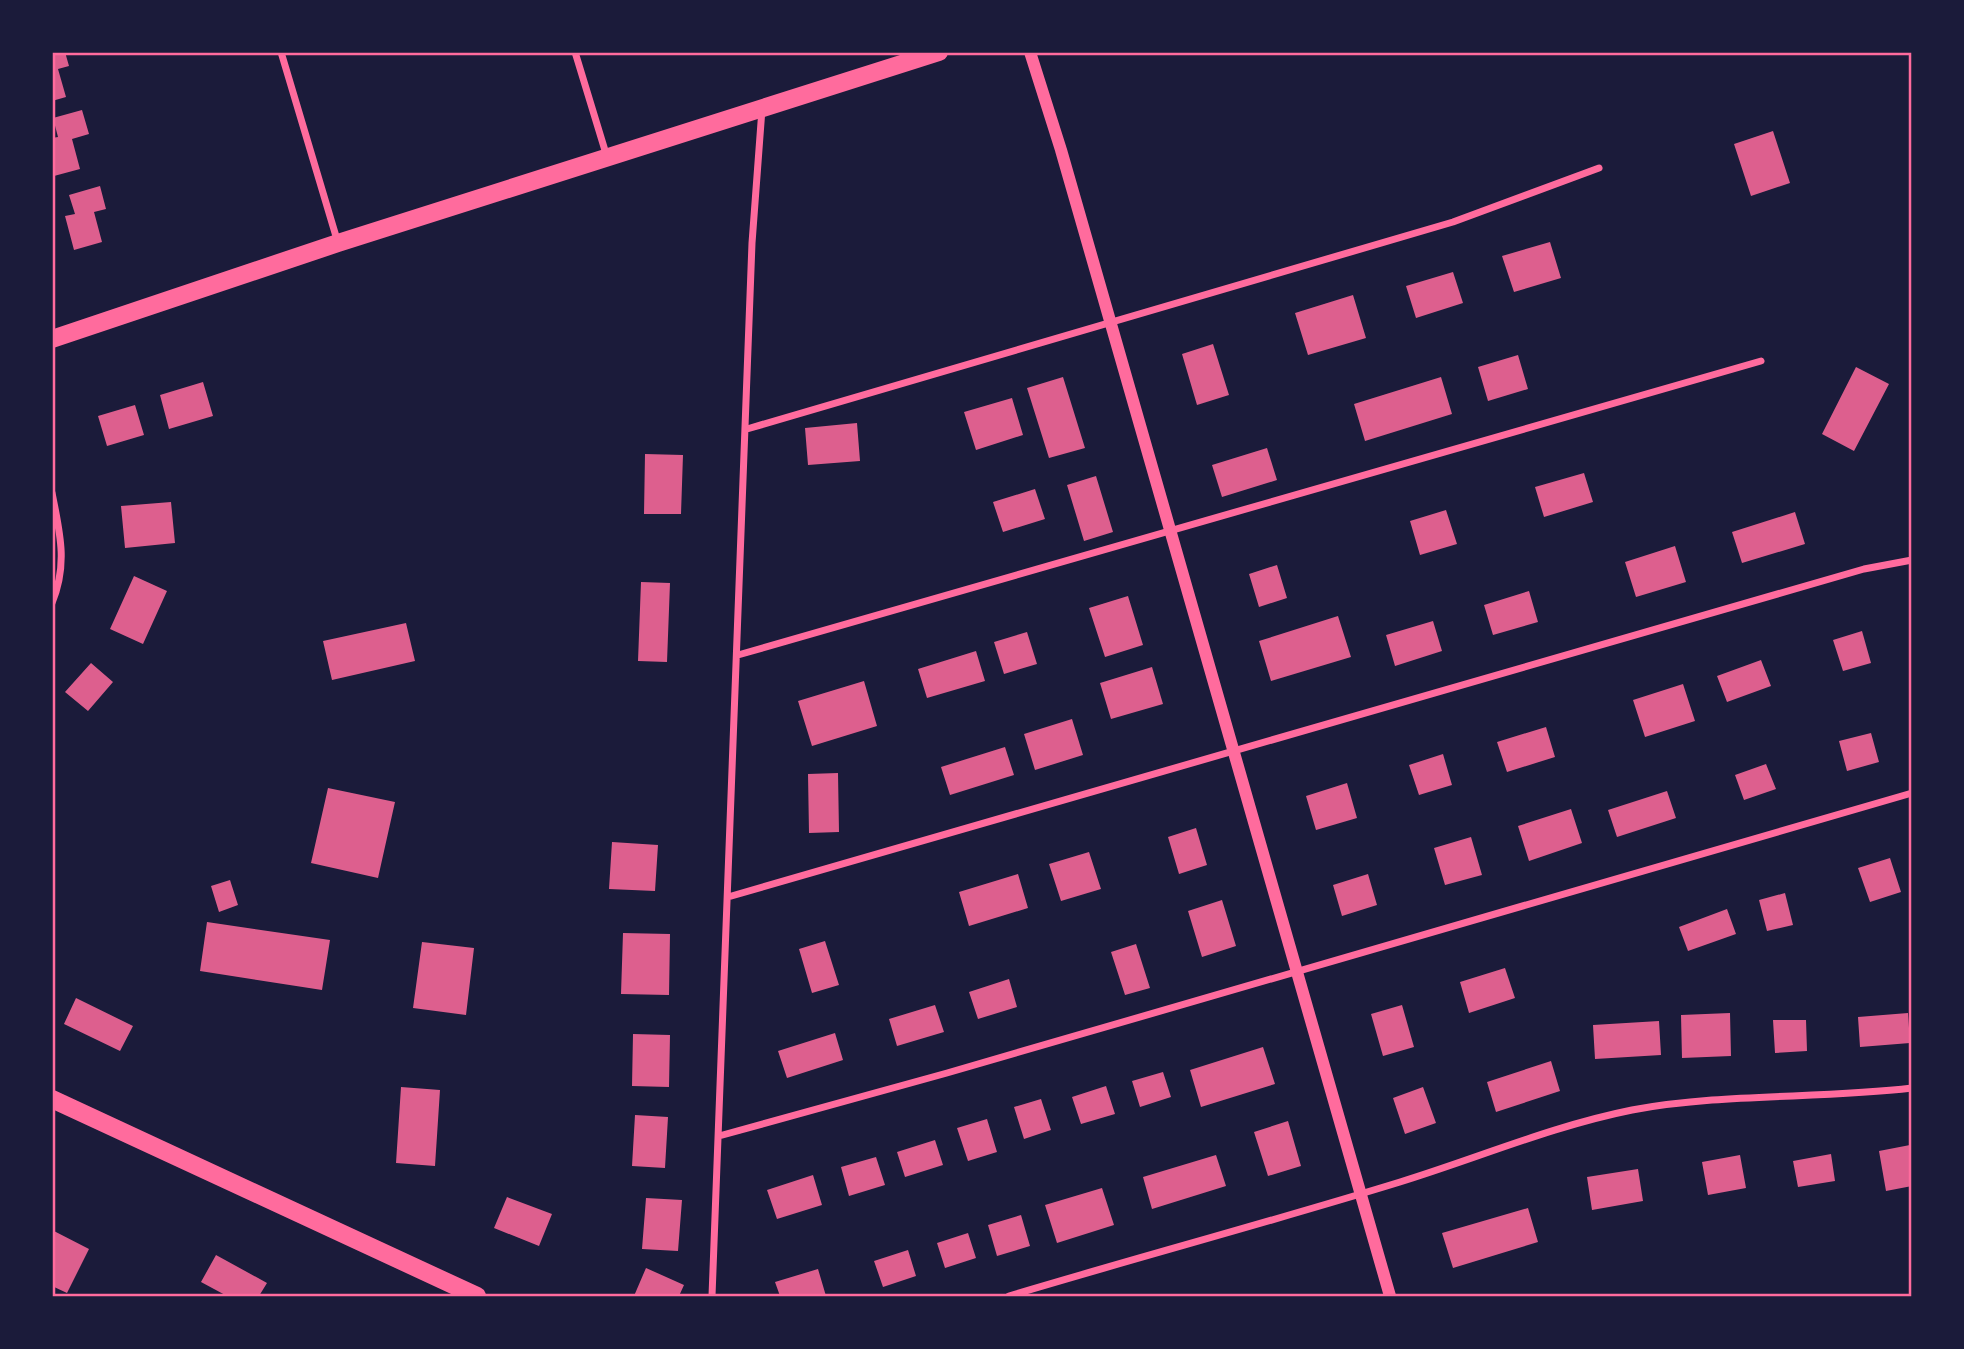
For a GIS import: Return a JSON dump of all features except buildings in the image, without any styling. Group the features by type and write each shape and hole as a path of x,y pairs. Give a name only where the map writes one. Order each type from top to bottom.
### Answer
{"main road":[{"path":"52,339 338,243 939,52"},
{"path":"52,1099 477,1297"}],"street":[{"path":"281,52 338,243"},
{"path":"575,52 607,158"},
{"path":"1030,52 1390,1297"},
{"path":"712,1297 752,243 762,109"},
{"path":"747,429 1111,325 1453,222 1599,168"},
{"path":"738,655 1171,533 1761,360"},
{"path":"52,492 63,560 62,579 52,603"},
{"path":"728,897 1864,569 1912,560"},
{"path":"719,1136 961,1069 1912,793"},
{"path":"1009,1297 1362,1194 1554,1129 1634,1110 1912,1088"}]}
